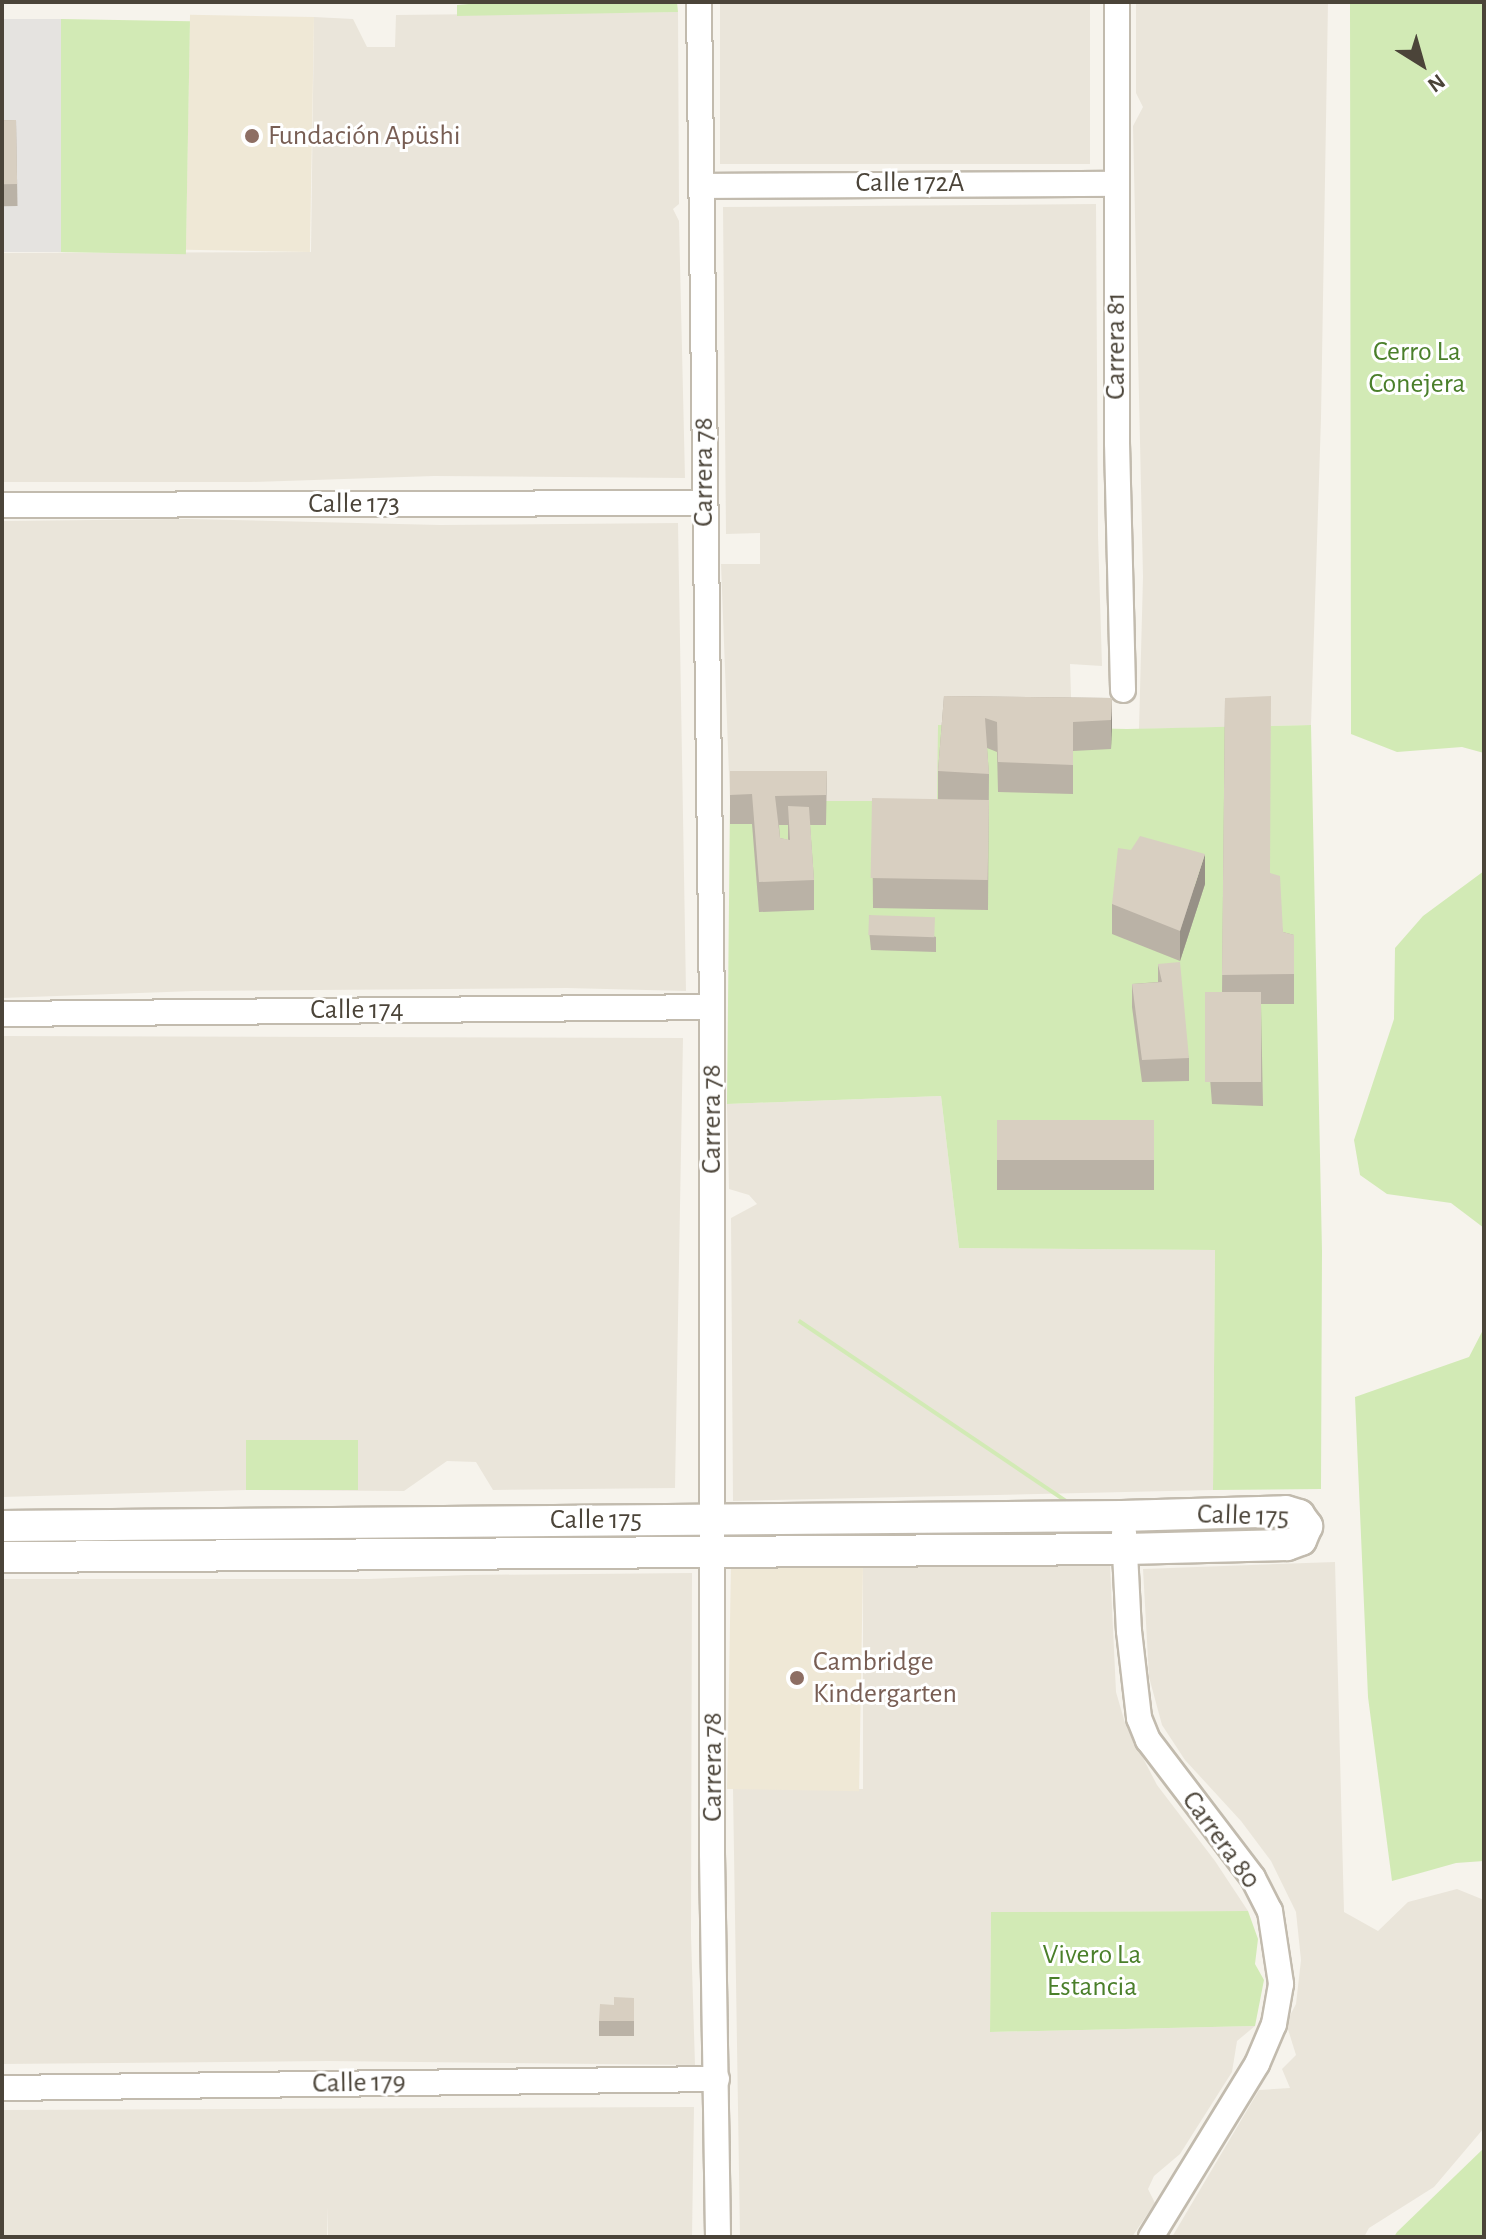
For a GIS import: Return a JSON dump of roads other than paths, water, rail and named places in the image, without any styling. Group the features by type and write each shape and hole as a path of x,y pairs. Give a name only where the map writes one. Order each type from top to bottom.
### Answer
{"street":[{"name":"Carrera 78","path":"699,2 704,186 712,1007 712,1854 718,2237"},
{"name":"Carrera 81","path":"1117,2 1115,184 1123,690"},
{"name":"Calle 172A","path":"704,186 1115,184"},
{"name":"Calle 173","path":"2,505 705,503"},
{"name":"Calle 174","path":"2,1014 712,1007"},
{"name":"Calle 175","path":"2,1526 1122,1516 1286,1511 1299,1515 1307,1526 1301,1540 1287,1545 1126,1549 2,1557"},
{"name":"Carrera 80","path":"1122,1516 1129,1631 1139,1718 1148,1740 1253,1878 1270,1911 1281,1984 1274,2024 1257,2064 1151,2237"},
{"name":"Calle 179","path":"2,2088 717,2079"}],"place":[{"name":"Fundación Apüshi","path":"252,136"},
{"name":"Cambridge Kindergarten","path":"797,1678"}],"park label":[{"name":"Cerro La Conejera","path":"1417,368"},
{"name":"Vivero La Estancia","path":"1092,1971"}]}
